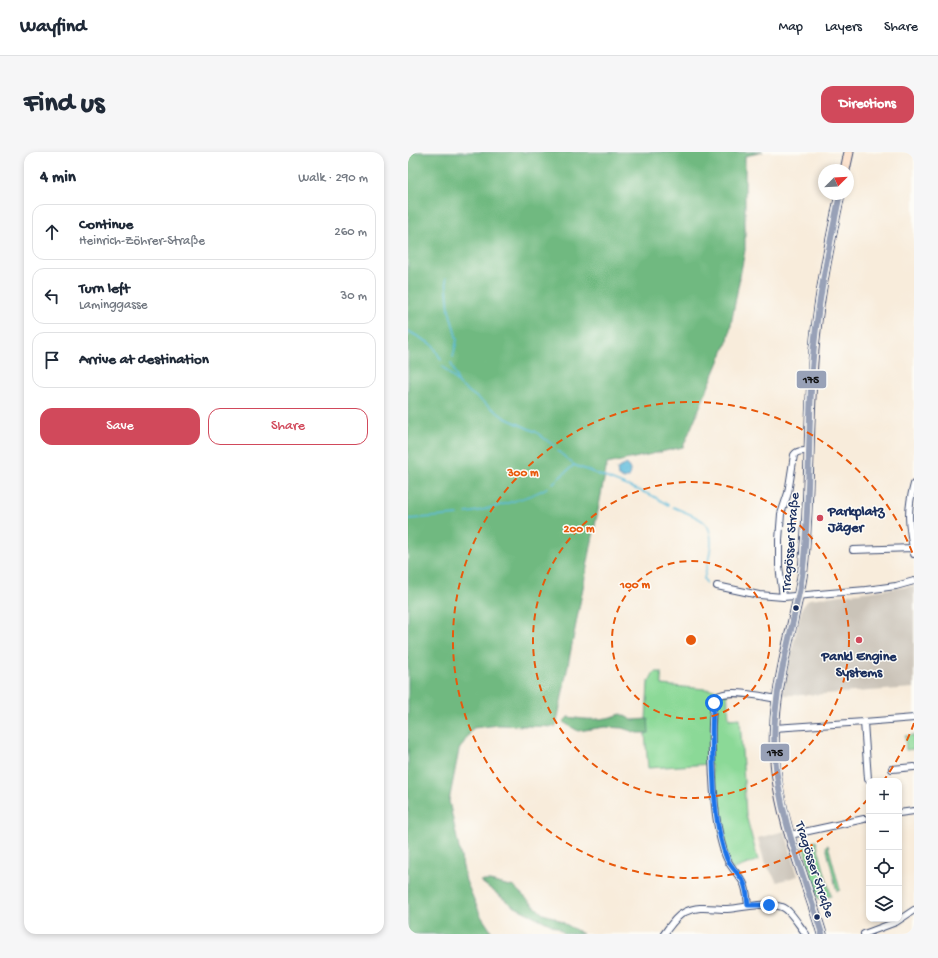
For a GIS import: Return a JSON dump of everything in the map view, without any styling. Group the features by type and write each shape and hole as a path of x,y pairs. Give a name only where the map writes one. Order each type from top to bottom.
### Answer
{"main road":[{"path":"846,164 849,152"},
{"name":"Tragösser Straße","path":"822,934 783,811 777,777 774,728 777,699 803,570 807,515 808,451 815,340 824,270 839,200"}],"street":[{"path":"783,597 779,559 781,514 788,493 794,455 799,451 808,451"},
{"path":"853,550 913,551 908,518 909,504 914,484"},
{"path":"717,586 759,595 783,597 896,586 914,581"},
{"path":"748,905 746,889 743,882 727,859 716,815 713,783 712,715 714,703 717,697 724,694 737,694 777,699"},
{"path":"774,728 914,718"},
{"path":"864,722 868,778"},
{"path":"892,769 914,767"},
{"path":"902,813 914,811"},
{"path":"790,835 864,819"},
{"path":"664,934 678,916 685,911 696,908 728,909 748,905 783,907 806,934"},
{"path":"864,934 896,922 914,910"}],"shaded area":[{"path":"914,586 914,688 810,695 782,695 802,608 809,599"},
{"path":"785,831 798,876 777,882 764,861 758,838"}],"green space":[{"path":"408,152 763,152 745,156 745,250 728,340 683,447 607,464 556,727 499,725 473,728 459,750 449,801 466,881 481,916 493,934 408,934"},
{"path":"654,672 661,672 662,685 727,691 729,719 740,718 746,815 758,860 732,870 723,855 711,764 648,768 645,733 648,733 648,719 646,720 648,683"},
{"path":"621,714 632,720 648,719 649,733 637,733 622,728 605,727 578,731 563,722 568,717 595,719 608,718"},
{"path":"914,735 914,749 906,750 905,736"},
{"path":"816,841 831,896 818,899 803,844"},
{"path":"828,845 840,890 837,891 826,846"},
{"path":"480,881 490,881 514,887 543,914 553,917 583,934 565,934 558,928 513,906"}],"water":[{"path":"627,464 630,470 629,477 624,479 618,476 617,469"}],"waterway":[{"path":"446,278 449,310 457,340 453,357"},
{"path":"408,331 433,345 441,360"},
{"path":"451,363 458,382"},
{"path":"442,366 461,386 505,418 536,432 554,446"},
{"path":"558,451 574,465 653,496 668,505"},
{"path":"553,483 574,465"},
{"path":"466,513 484,510 508,503 548,487"},
{"path":"673,507 697,518 704,522 708,527 711,541 704,579 707,584"},
{"path":"408,519 458,515"}],"transit line":[{"name":"175","path":"822,934 787,824 777,779 774,739 776,705 803,569 807,519 812,369 816,325 839,200"}],"place":[{"name":"Parkplatz Jäger","path":"820,518"},
{"name":"Pankl Engine Systems","path":"859,640"}],"route":[{"path":"714,703 712,715 713,783 716,815 722,844 727,859 743,882 746,889 748,905 769,905"}]}
